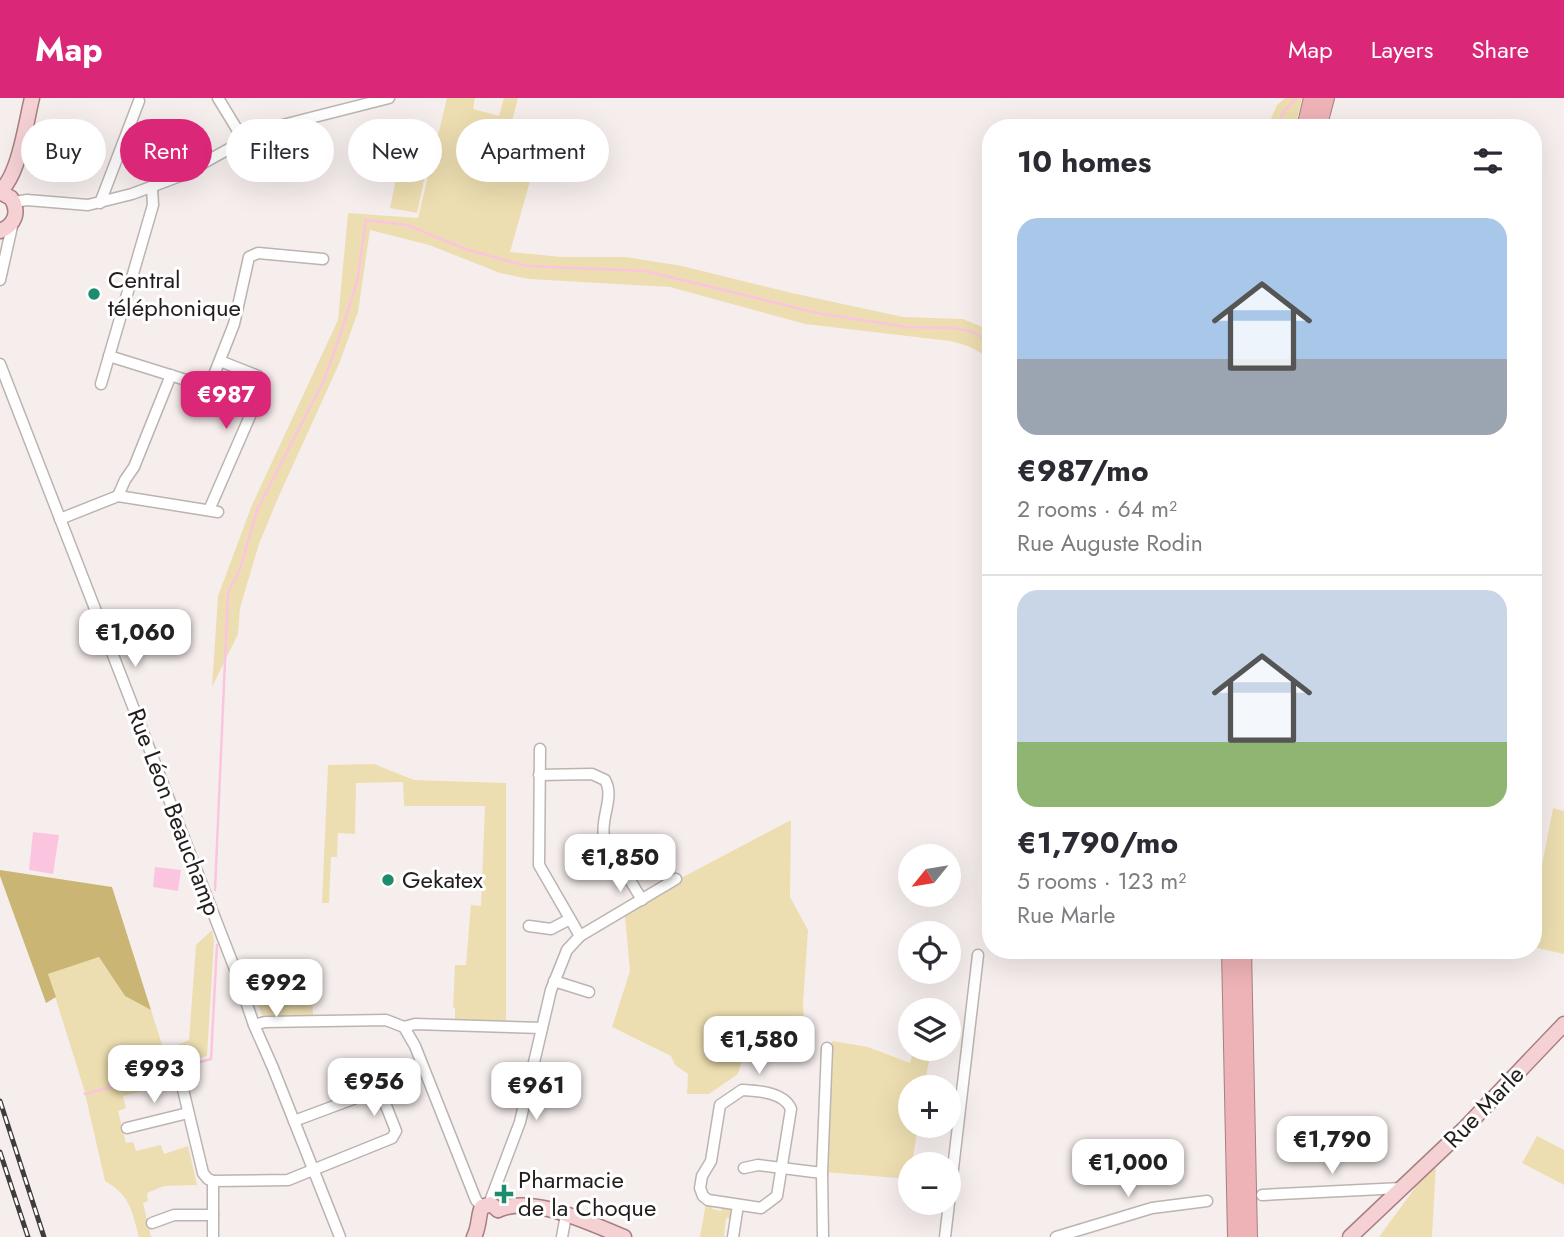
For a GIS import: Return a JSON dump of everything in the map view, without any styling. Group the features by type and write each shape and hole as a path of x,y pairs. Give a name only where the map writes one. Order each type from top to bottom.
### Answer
{"highway":[{"path":"1307,119 1312,98"},
{"path":"1320,119 1326,98"},
{"path":"1230,959 1236,1237"},
{"path":"1243,959 1249,1237"}],"main road":[{"path":"0,230 7,228 18,156 32,98"},
{"name":"Rue Marle","path":"1350,1237 1472,1122 1564,1024"},
{"path":"476,1237 488,1212 505,1206 526,1206 566,1215 615,1235"}],"street":[{"path":"218,98 231,119"},
{"path":"306,119 389,98"},
{"path":"100,203 139,101"},
{"path":"0,280 9,203 37,202 76,206 100,203 152,188 188,172 226,149"},
{"path":"101,384 153,205 152,188"},
{"path":"0,239 0,263"},
{"path":"109,356 202,385 208,384 234,324 251,255 258,253 323,258"},
{"path":"61,519 118,496 214,511 260,393 261,384 258,376 220,361"},
{"name":"Rue Léon Beauchamp","path":"0,364 340,1237"},
{"path":"118,496 134,467 170,375"},
{"path":"540,749 539,864 580,936"},
{"path":"539,775 592,775 605,780 609,790 603,826 604,837 642,900"},
{"path":"404,1027 415,1046 476,1200 488,1212 520,1122 554,981 569,945 677,879"},
{"path":"529,926 554,928 570,919"},
{"path":"945,1237 978,956"},
{"path":"554,981 589,992"},
{"path":"257,1024 386,1020 404,1027 415,1024 542,1028"},
{"path":"823,1237 822,1172 827,1048"},
{"path":"181,1081 203,1173 208,1180 284,1180 392,1138 396,1131 383,1098 372,1092 294,1121"},
{"path":"738,1091 779,1096 788,1102 791,1113 776,1198 761,1208 737,1205 708,1200 700,1188 702,1176 711,1161 720,1108 724,1101 738,1091"},
{"path":"127,1128 188,1113"},
{"path":"744,1168 758,1165 822,1172"},
{"path":"213,1181 213,1237"},
{"path":"1262,1195 1402,1188"},
{"path":"1056,1237 1152,1208 1207,1201"},
{"path":"733,1237 737,1205"},
{"path":"152,1223 174,1215 213,1216"},
{"path":"562,1237 566,1215"}],"shaded area":[{"path":"447,98 475,98 473,109 499,116 504,98 518,98 513,119 456,119 456,182 530,182 510,252 562,257 626,257 682,266 903,317 963,319 982,327 982,354 950,341 805,324 670,287 529,279 500,273 429,245 370,230 358,312 339,364 259,544 240,608 238,634 212,687 218,596 252,505 338,320 348,213 418,218 427,182 442,182 442,119"},
{"path":"1285,98 1302,98 1297,119 1271,119 1277,105"},
{"path":"395,182 424,182 417,213 390,208"},
{"path":"374,764 414,780 506,783 506,1024 455,1023 453,1007 455,965 466,965 471,905 481,906 485,806 404,806 403,782 356,783 355,834 338,833 337,857 331,857 329,903 322,903 328,765"},
{"path":"1553,808 1564,811 1564,954 1542,949 1542,865"},
{"path":"791,820 790,897 808,930 803,1004 806,1047 781,1052 744,1052 738,1074 709,1094 687,1094 688,1074 675,1065 671,1056 612,1027 630,971 625,916 683,877"},
{"path":"33,832 59,835 53,874 29,870"},
{"path":"155,867 181,870 178,891 153,887"},
{"path":"0,870 112,887 151,1010 125,996 99,957 48,974 56,997 46,1003"},
{"path":"212,930 214,941 207,1056 171,1066 175,1083 123,1096 126,1108 118,1111 126,1143 133,1142 136,1151 161,1145 164,1154 188,1146 197,1185 164,1186 147,1193 148,1201 143,1203 151,1237 139,1237 125,1198 105,1181 84,1089 48,974 99,957 125,996 151,1010 164,1051 189,1040 196,945"},
{"path":"312,980 313,1015 262,1015 251,983"},
{"path":"832,1041 868,1047 898,1058 898,1061 929,1061 926,1075 898,1075 898,1138 916,1138 914,1152 898,1152 898,1178 824,1172"},
{"path":"1537,1136 1564,1150 1564,1185 1522,1163"},
{"path":"1436,1164 1432,1237 1379,1237 1420,1181"},
{"path":"706,1203 713,1204 712,1209 721,1211 722,1205 732,1211 732,1219 726,1218 726,1237 700,1237"}],"waterway":[{"path":"1280,119 1296,98"},
{"path":"215,890 228,592 240,569 257,510 324,380 357,282 366,220 407,225 468,250 527,266 645,271 822,314 907,327 953,328 982,337"},
{"path":"85,1094 211,1059 217,945"}],"railway":[{"path":"0,1101 44,1237"},
{"path":"0,1152 28,1237"}],"place":[{"name":"Central téléphonique","path":"94,294"},
{"name":"Gekatex","path":"388,880"},
{"name":"Pharmacie de la Choque","path":"504,1194"}]}
